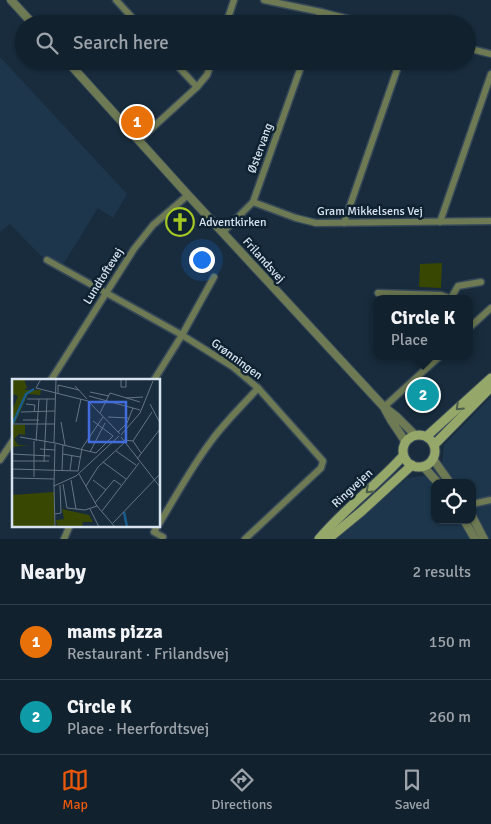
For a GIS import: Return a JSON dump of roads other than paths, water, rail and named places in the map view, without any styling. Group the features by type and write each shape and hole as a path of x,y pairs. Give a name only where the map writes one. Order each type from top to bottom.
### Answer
{"main road":[{"path":"427,436 491,378"},
{"path":"434,445 491,387"},
{"path":"415,435 427,436 434,445 435,454 433,459 427,465 412,465 403,456 402,451 406,441 415,435"},
{"name":"Ringvejen","path":"319,539 328,528 392,469 403,456"},
{"name":"Ringvejen","path":"328,539 412,465"}],"street":[{"path":"11,0 25,15"},
{"path":"116,0 130,15"},
{"path":"229,15 234,0"},
{"path":"264,0 332,15"},
{"path":"476,50 491,54"},
{"name":"Frilandsvej","path":"75,70 384,407 415,435"},
{"path":"181,70 197,87"},
{"path":"139,140 197,87 209,70"},
{"name":"Østervang","path":"223,232 253,202 300,70"},
{"path":"344,223 397,70"},
{"path":"440,222 491,74"},
{"name":"Lundtoftevej","path":"52,379 134,249 153,225 188,194"},
{"name":"Gram Mikkelsens Vej","path":"253,202 296,218 316,223 491,221"},
{"name":"Grønningen","path":"47,260 182,335 233,367 258,388 323,461 321,468 245,539"},
{"path":"155,379 182,335 214,277"},
{"path":"454,295 458,286 481,282"},
{"path":"378,293 402,295"},
{"path":"473,323 491,308"},
{"path":"384,407 436,360"},
{"path":"160,522 211,440 258,388"},
{"name":"Frilandsvej","path":"384,407 406,441"},
{"path":"0,460 12,442"},
{"path":"433,459 447,479"},
{"path":"423,466 434,479"},
{"path":"476,503 491,500"},
{"path":"468,524 480,538"},
{"path":"475,524 480,538"},
{"path":"64,539 70,526"},
{"path":"157,526 154,532 163,537"}],"place":[{"name":"mams pizza","path":"137,122"},
{"name":"Adventkirken","path":"180,222"},
{"name":"Circle K","path":"423,395"}]}
